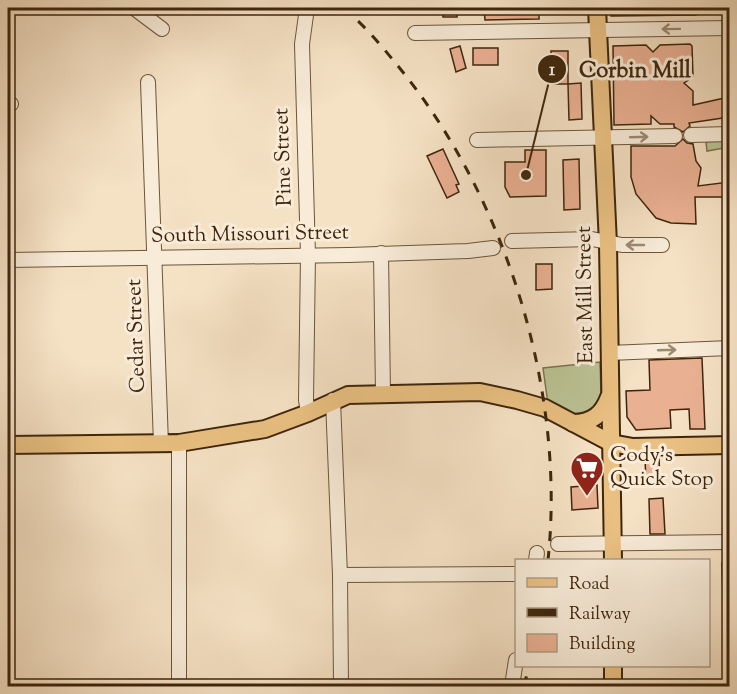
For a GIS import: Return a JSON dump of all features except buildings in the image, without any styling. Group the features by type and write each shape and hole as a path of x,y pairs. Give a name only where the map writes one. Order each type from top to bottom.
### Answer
{"main road":[{"name":"East Mill Street","path":"597,8 608,244 613,552"},
{"path":"8,445 178,443 265,429 348,395 480,392 545,408 610,442 633,447 729,445"},
{"path":"573,423 586,422 597,417 605,408 610,396"},
{"path":"613,667 613,687"}],"street":[{"path":"134,8 162,29"},
{"name":"Pine Street","path":"306,8 302,44 308,255 306,400 308,413"},
{"path":"415,33 729,28"},
{"name":"Cedar Street","path":"148,82 161,444"},
{"path":"691,135 729,134"},
{"path":"477,140 675,136"},
{"path":"512,241 592,239 608,244 662,245"},
{"name":"South Missouri Street","path":"8,260 308,255 493,248"},
{"path":"381,253 382,394"},
{"path":"609,353 729,348"},
{"path":"333,400 340,575 341,687"},
{"path":"178,443 179,687"},
{"path":"558,544 613,552 729,542"},
{"path":"340,575 515,574"},
{"path":"512,687 515,667"}],"green space":[{"path":"729,139 729,160 726,160 724,148 707,151 706,142"},
{"path":"600,362 599,406 582,418 548,404 543,368"}],"railway":[{"path":"343,8 388,54 439,122 472,179 499,239 521,302 537,366 548,431 551,496 548,559"},
{"path":"524,686 529,667"}],"place":[{"name":"Corbin Mill","path":"526,175"},
{"name":"Cody's Quick Stop","path":"587,497"}]}
